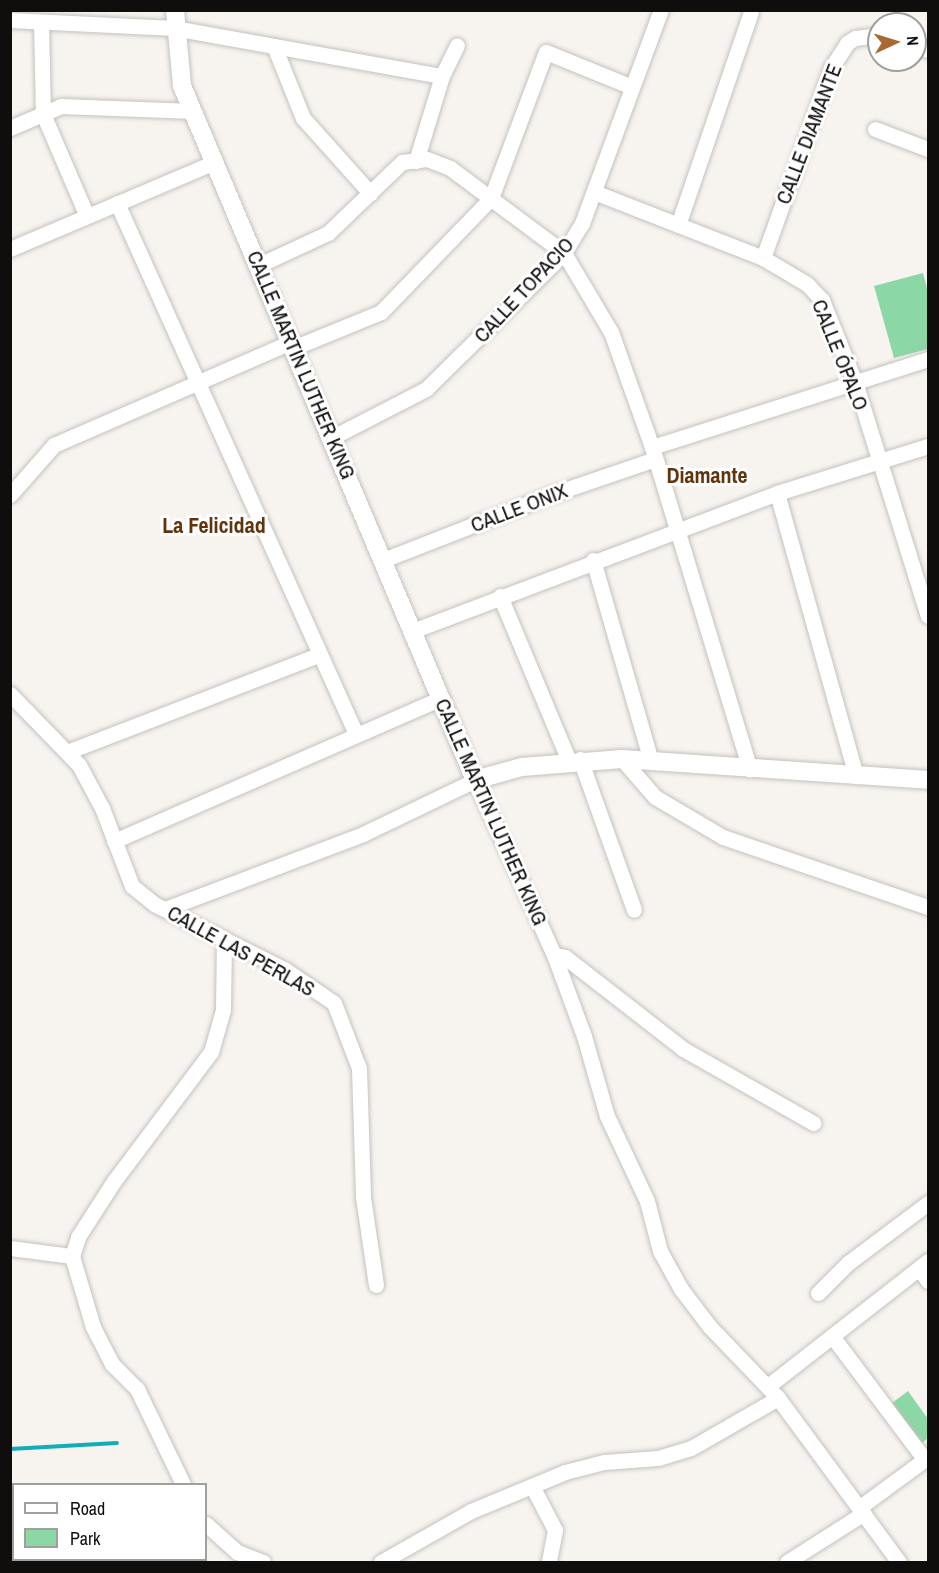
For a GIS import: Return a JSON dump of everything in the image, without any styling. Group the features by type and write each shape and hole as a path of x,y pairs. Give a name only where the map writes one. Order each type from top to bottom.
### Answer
{"street":[{"name":"CALLE TOPACIO","path":"333,437 426,389 564,253 582,223 660,10"},
{"path":"678,225 752,12"},
{"path":"10,20 41,22 175,19 274,46 442,76"},
{"name":"CALLE MARTIN LUTHER KING","path":"175,19 182,86 333,437 412,632 554,955 584,1036 607,1116 647,1201 660,1251 681,1289 710,1327 778,1398 899,1563"},
{"path":"41,22 43,114 87,216"},
{"name":"CALLE DIAMANTE","path":"763,258 831,68 847,43 855,38 867,36"},
{"path":"416,160 442,76 457,45"},
{"path":"274,46 303,118 370,193"},
{"path":"10,495 54,445 198,382 381,312 491,198 546,52 632,87"},
{"path":"10,128 61,106 193,111"},
{"path":"875,129 928,149"},
{"path":"259,265 328,233 402,162 427,159 450,168 564,253 611,332 654,453 750,768"},
{"path":"10,249 215,162"},
{"name":"CALLE ÓPALO","path":"594,192 763,258 799,278 822,300 855,382 928,616"},
{"path":"117,203 356,734"},
{"name":"CALLE ONIX","path":"383,560 654,453 855,382 928,359"},
{"path":"412,632 593,560 678,531 777,493 928,446"},
{"path":"777,493 856,776"},
{"path":"593,560 651,761"},
{"path":"501,596 575,760 634,910"},
{"path":"67,752 319,655"},
{"name":"CALLE LAS PERLAS","path":"10,694 79,765 132,886 165,909 284,969 334,1003 345,1025 359,1068 363,1197 376,1285"},
{"path":"114,841 441,698"},
{"path":"165,909 363,834 476,780 522,767 575,760 622,759 928,780"},
{"path":"622,759 655,797 723,837 928,907"},
{"path":"182,1483 137,1389 112,1364 93,1327 72,1256 78,1237 114,1181 211,1052 223,1010 224,939"},
{"path":"554,955 565,957 683,1049 813,1123"},
{"path":"818,1293 848,1263 928,1203"},
{"path":"10,1248 72,1256"},
{"path":"768,1386 832,1336 925,1270"},
{"path":"787,1563 862,1510 927,1458 832,1336"},
{"path":"381,1563 471,1511 532,1486 604,1462 658,1458 691,1448 778,1398"},
{"path":"532,1486 555,1530 549,1563"},
{"path":"207,1525 237,1552 263,1563"}],"green space":[{"path":"923,273 928,292 928,349 894,358 874,286"},
{"path":"908,1391 928,1419 928,1438 917,1447 888,1406"}],"waterway":[{"path":"10,1449 117,1443"}],"district":[{"name":"Diamante","path":"707,476"},
{"name":"La Felicidad","path":"214,526"}]}
